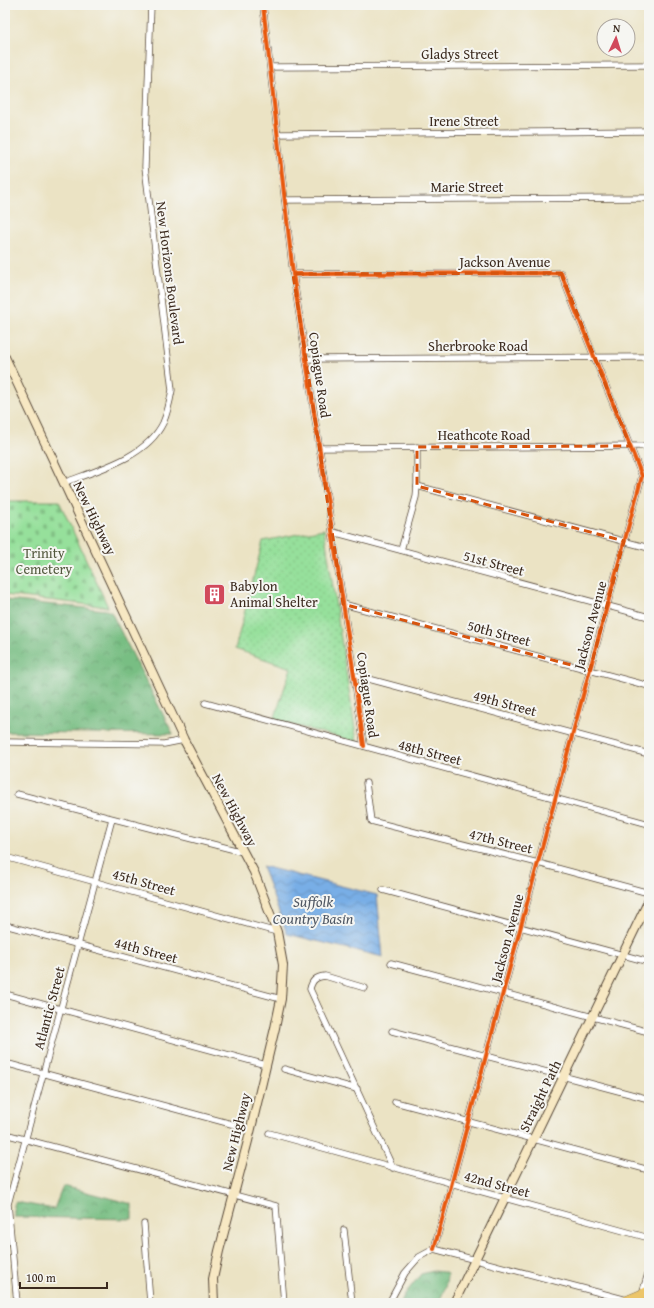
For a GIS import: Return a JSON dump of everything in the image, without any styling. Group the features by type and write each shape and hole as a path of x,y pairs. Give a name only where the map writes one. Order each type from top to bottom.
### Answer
{"highway":[{"path":"624,1302 646,1297"}],"main road":[{"name":"New Highway","path":"5,357 184,740 254,872 277,932 283,965 281,999 266,1065 219,1251 213,1279 214,1303"},
{"name":"Straight Path","path":"454,1303 532,1139 649,900"}],"street":[{"name":"New Horizons Boulevard","path":"63,483 120,461 141,449 152,438 162,424 168,410 172,390 145,168 151,5"},
{"name":"Copiague Road","path":"263,5 286,200 293,274 307,359 364,746"},
{"name":"Gladys Street","path":"270,67 649,65"},
{"name":"Irene Street","path":"278,134 649,132"},
{"name":"Marie Street","path":"286,200 649,198"},
{"name":"Jackson Avenue","path":"293,274 561,273 642,476 453,1184 434,1249"},
{"name":"Sherbrooke Road","path":"307,359 649,357"},
{"name":"Heathcote Road","path":"320,448 649,446"},
{"path":"401,550 416,497 417,447"},
{"path":"642,476 649,478"},
{"path":"417,486 649,548"},
{"name":"51st Street","path":"333,532 649,617"},
{"name":"50th Street","path":"343,604 649,686"},
{"name":"49th Street","path":"354,675 649,754"},
{"name":"48th Street","path":"204,703 649,824"},
{"path":"5,742 164,744 184,740"},
{"name":"47th Street","path":"366,783 371,821 538,863 649,893"},
{"path":"17,794 243,852"},
{"name":"Atlantic Street","path":"7,1203 26,1140 112,819"},
{"name":"45th Street","path":"5,857 277,932"},
{"path":"383,890 649,962"},
{"name":"44th Street","path":"5,925 281,999"},
{"path":"391,963 649,1032"},
{"path":"366,988 325,976 319,976 312,982 310,989 394,1168"},
{"path":"5,994 266,1065"},
{"path":"392,1031 649,1099"},
{"path":"5,1063 250,1129"},
{"path":"284,1069 357,1089"},
{"path":"395,1102 649,1170"},
{"name":"42nd Street","path":"269,1133 649,1238"},
{"path":"5,1134 276,1206 284,1303"},
{"path":"7,1203 17,1303"},
{"path":"144,1224 150,1303"},
{"path":"344,1230 352,1303"},
{"path":"389,1303 405,1273 419,1257 434,1249 624,1302"},
{"path":"646,1297 649,1270"}],"highlighted area":[{"path":"561,273 630,446 417,447 417,486 624,541 590,670 343,604 293,274"}],"green space":[{"name":"Trinity Cemetery","path":"5,501 59,501 108,607 5,595"},
{"path":"324,529 357,742 274,720 291,668 235,649 263,541"},
{"path":"5,600 106,610 111,612 173,734 5,732"},
{"path":"63,1186 132,1204 132,1219 14,1217 14,1205 16,1202 54,1209"},
{"path":"434,1271 447,1274 442,1296 438,1303 401,1303 405,1294 421,1274"}],"water":[{"name":"Suffolk Country Basin","path":"262,866 377,895 383,957 287,934"}],"cycle path":[{"path":"263,5 293,274 364,746"},
{"path":"293,274 561,273 642,476 434,1249"}],"place":[{"name":"Babylon Animal Shelter","path":"215,594"}]}
